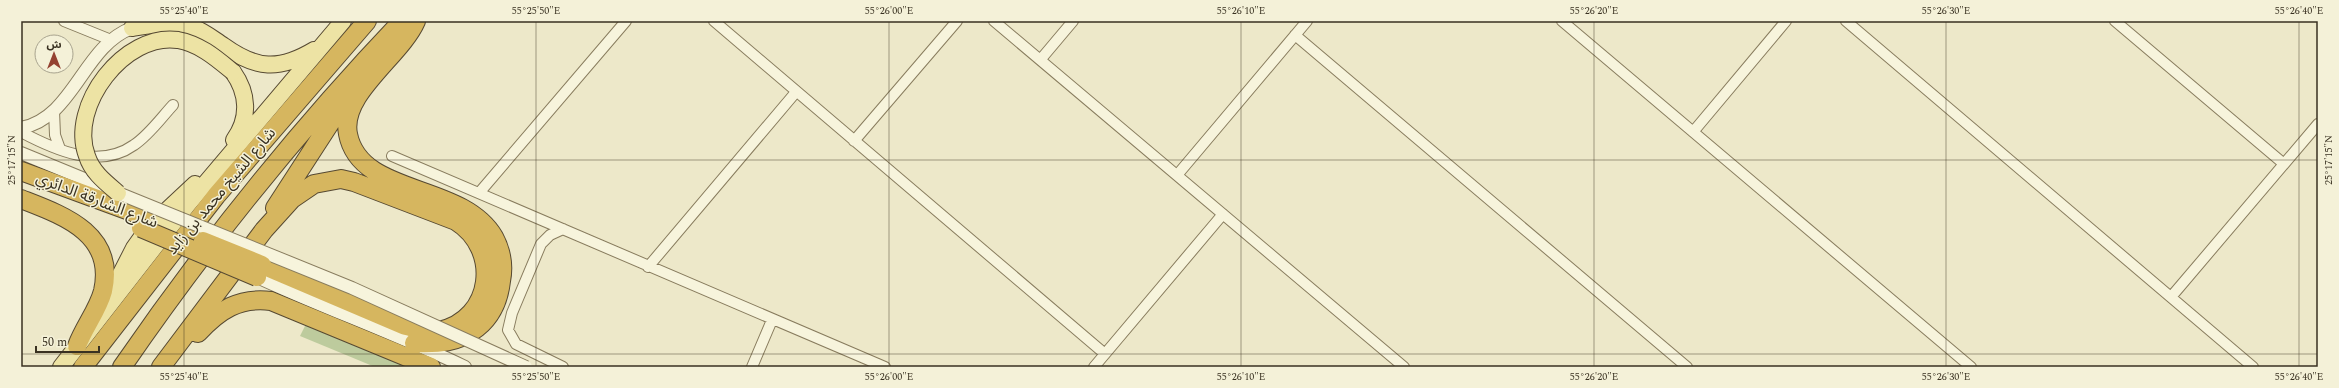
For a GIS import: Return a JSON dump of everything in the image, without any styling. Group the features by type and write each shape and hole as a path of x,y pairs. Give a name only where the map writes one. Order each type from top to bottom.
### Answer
{"highway":[{"name":"شارع الشيخ محمد بن زايد","path":"83,367 216,196 367,21"},
{"name":"شارع الشيخ محمد بن زايد","path":"122,367 237,213 350,76 402,21"},
{"path":"414,343 437,344 457,340 482,324 493,309 502,277 502,264 496,241 487,225 474,214 437,196 382,176 363,163 351,146 347,127 351,108 364,88 406,39 416,21"},
{"path":"161,367 264,230 290,181 339,109 350,76"},
{"name":"شارع الشارقة الدائري","path":"21,171 260,271 403,325 428,331 439,331 452,326 469,314 481,296 486,276 482,250 466,228 433,211 354,182 327,180 314,184 292,199 264,230"},
{"name":"شارع الشارقة الدائري","path":"21,183 143,223"},
{"path":"21,199 68,218 80,226 90,236 98,248 103,269 103,290 76,346"},
{"path":"169,367 207,323 223,310 241,302 261,300 296,310 431,367"}],"main road":[{"path":"193,21 240,57 263,65 292,61 322,45"},
{"path":"61,367 188,204 343,21"},
{"path":"132,28 151,25 181,24 208,34"},
{"path":"93,325 134,248 149,227 217,161 242,127 245,116 244,92 233,72 205,50 178,40 148,44 135,50 111,72 94,94 86,110 83,139 91,166 118,193"}],"street":[{"path":"64,21 111,40"},
{"path":"479,193 626,21"},
{"path":"714,21 1105,354"},
{"path":"854,141 957,21"},
{"path":"994,21 1178,174 1222,214 1404,367"},
{"path":"1041,59 1073,21"},
{"path":"1178,174 1307,21"},
{"path":"1562,21 1971,367"},
{"path":"1693,132 1786,21"},
{"path":"1846,21 2253,367"},
{"path":"2115,21 2284,164"},
{"path":"21,128 39,122 54,111 111,40 132,28"},
{"path":"1295,35 1687,367"},
{"path":"648,267 796,92"},
{"path":"21,132 60,149 92,158 116,155 136,144 173,105"},
{"path":"54,111 55,135 60,149"},
{"path":"2171,297 2318,124"},
{"path":"21,153 352,288 526,367"},
{"path":"392,156 564,229 648,267 885,367"},
{"path":"1094,367 1222,214"},
{"path":"562,367 516,344 508,330 512,313 541,244 550,235 564,229"},
{"path":"260,271 303,298 414,343 465,367"},
{"path":"752,367 772,320"}],"green space":[{"path":"306,324 409,367 375,367 300,336"}]}
